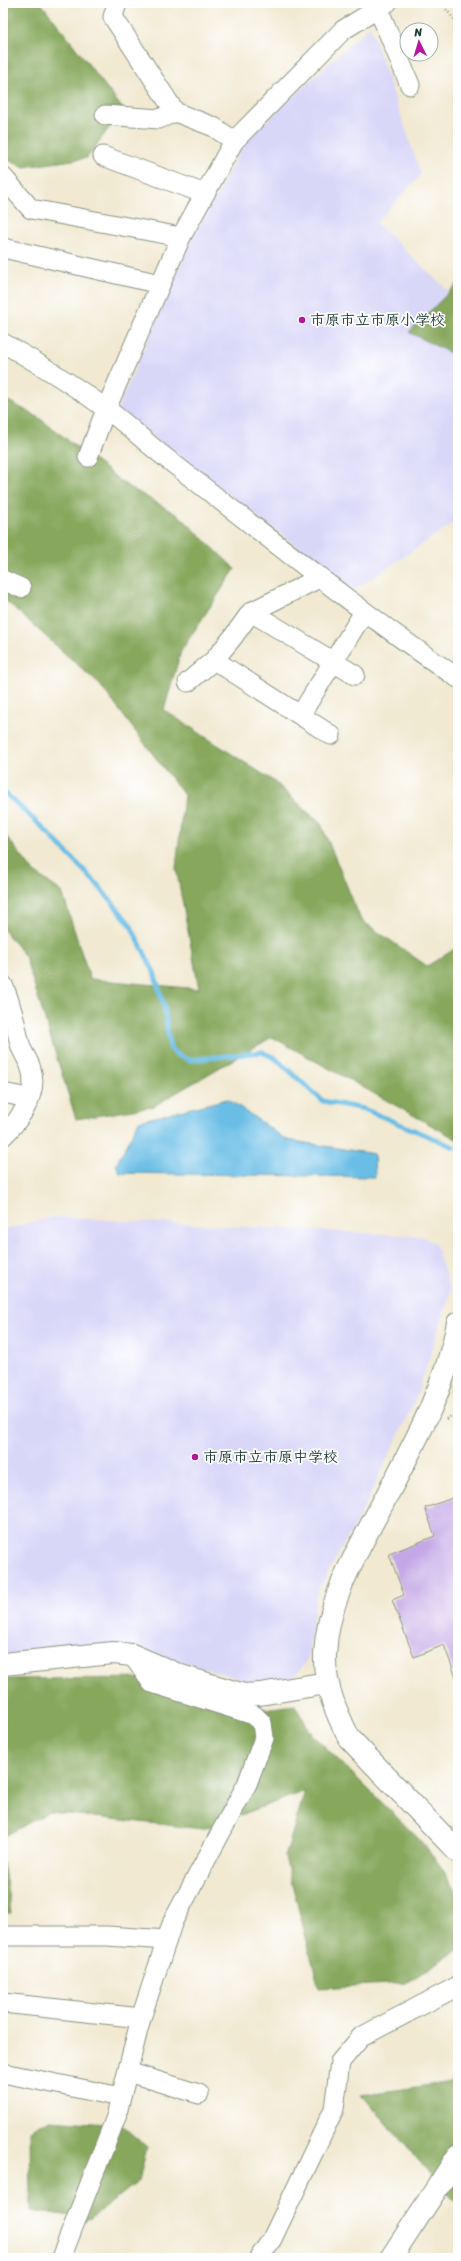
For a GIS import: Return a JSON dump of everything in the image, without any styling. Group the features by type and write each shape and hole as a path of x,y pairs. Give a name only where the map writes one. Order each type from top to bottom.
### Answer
{"street":[{"path":"117,3 113,18 175,112 214,126 234,141"},
{"path":"88,456 106,409 181,237 234,141 343,30 382,6 410,85"},
{"path":"104,115 159,119 175,112"},
{"path":"103,156 205,194"},
{"path":"3,177 31,209 181,237"},
{"path":"3,248 160,284"},
{"path":"4,345 40,364 106,409 158,452 321,577 364,612 418,652 458,678"},
{"path":"188,682 214,660 233,638 251,612 321,577"},
{"path":"3,580 21,588"},
{"path":"251,612 355,675"},
{"path":"301,714 364,612"},
{"path":"214,660 301,714 331,735"},
{"path":"3,985 8,996 22,1052 31,1068 34,1082 24,1112 3,1136"},
{"path":"3,1093 28,1098"},
{"path":"458,1323 453,1348 424,1426 353,1559 336,1596 328,1623 325,1656 327,1683 337,1715 349,1738 458,1852"},
{"path":"3,1664 113,1652 132,1655 181,1676 244,1695 260,1694 327,1683"},
{"path":"61,2258 116,2117 141,2018 174,1922 191,1886 247,1784 264,1738 262,1723 254,1715 152,1682 132,1655"},
{"path":"3,1936 107,1936 167,1940"},
{"path":"259,2258 272,2239 334,2109 340,2062 360,2037 458,1986"},
{"path":"3,2003 141,2018"},
{"path":"128,2072 199,2094"},
{"path":"3,2073 121,2098"},
{"path":"391,2258 458,2156"}],"path":[{"path":"441,3 458,24"}],"shaded area":[{"name":"市原市立市原小学校","path":"370,26 421,174 376,223 458,300 458,520 354,590 117,410 191,241 247,139"},
{"name":"市原市立市原中学校","path":"53,1217 422,1236 435,1244 451,1291 416,1398 360,1516 316,1594 308,1659 294,1677 255,1683 124,1645 3,1657 3,1230"}],"green space":[{"path":"3,3 41,3 123,109 87,158 24,167 3,158"},
{"path":"458,283 458,357 409,332"},
{"path":"3,398 38,417 126,485 181,517 235,569 181,651 164,710 275,782 321,824 361,920 427,966 458,947 458,1140 272,1037 152,1107 76,1119 25,956 3,929 3,832 33,871 62,892 90,979 199,989 176,868 184,795 100,685 3,598"},
{"path":"170,1678 264,1709 295,1705 312,1734 419,1839 442,1868 458,1896 458,1950 406,1983 319,1988 285,1857 305,1791 203,1829 49,1812 3,1837 3,1679"},
{"path":"3,1862 11,1913 3,1913"},
{"path":"458,2081 458,2205 361,2095"},
{"path":"50,2120 121,2125 147,2147 139,2181 90,2219 31,2210 30,2131"}],"water":[{"path":"228,1099 287,1140 374,1154 375,1177 120,1173 116,1165 139,1121"}],"building":[{"path":"458,1496 457,1680 444,1645 414,1657 392,1600 404,1595 389,1554 435,1536 425,1508"}],"waterway":[{"path":"3,791 43,828 97,884 130,924 154,972 164,1006 170,1048 177,1055 190,1060 262,1052 275,1058 323,1101 364,1109 454,1147"}],"place":[{"name":"市原市立市原小学校","path":"302,320"},
{"name":"市原市立市原中学校","path":"195,1457"}]}
